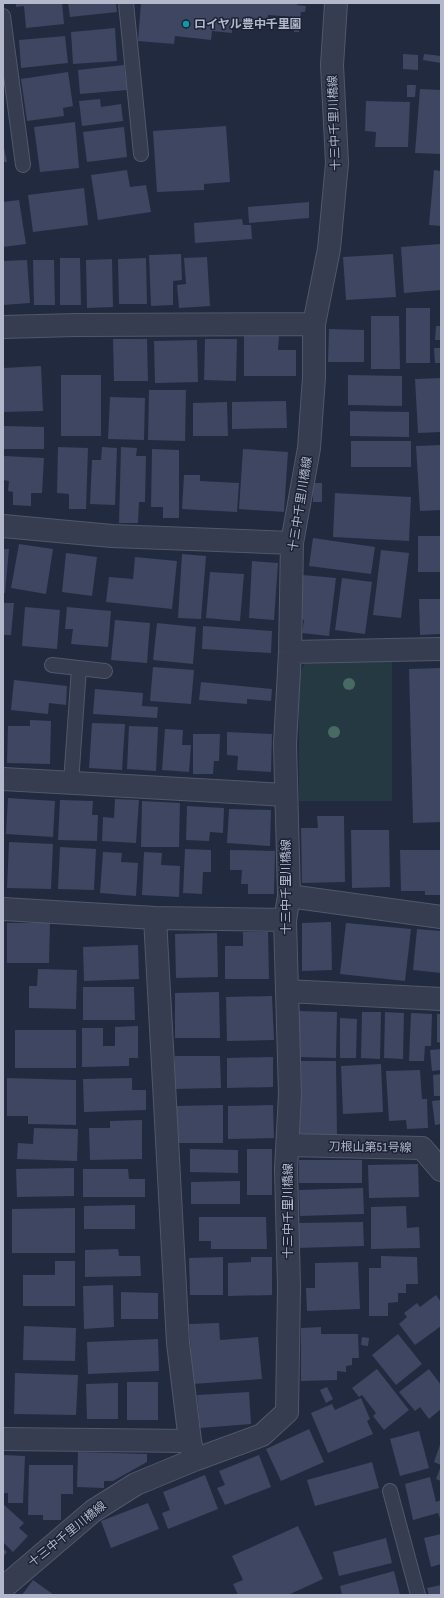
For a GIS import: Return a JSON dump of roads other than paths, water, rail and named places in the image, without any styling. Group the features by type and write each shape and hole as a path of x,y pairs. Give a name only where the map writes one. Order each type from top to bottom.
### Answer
{"street":[{"name":"十三中千里川橋線","path":"3,1588 92,1511 192,1450 262,1435 287,1412 289,1302 286,1169 290,1094 285,920 289,896 285,744 290,652 292,543 309,448 314,377 314,324 329,249 337,163 332,66 336,3"},
{"path":"3,327 76,325 314,324"},
{"path":"3,526 112,536 292,543"},
{"path":"290,652 441,649"},
{"path":"3,779 286,795"},
{"path":"289,896 441,917"},
{"path":"3,909 155,918 285,920"},
{"path":"3,1439 192,1450 178,1343 155,918"},
{"path":"287,991 441,999"},
{"name":"刀根山第51号線","path":"288,1145 422,1148 441,1170"}],"lane":[{"path":"126,3 141,154"},
{"path":"3,16 23,165"},
{"path":"52,665 105,671"},
{"path":"71,783 79,668"},
{"path":"390,1491 418,1595"}],"place":[{"name":"ロイヤル豊中千里園","path":"186,24"}]}
